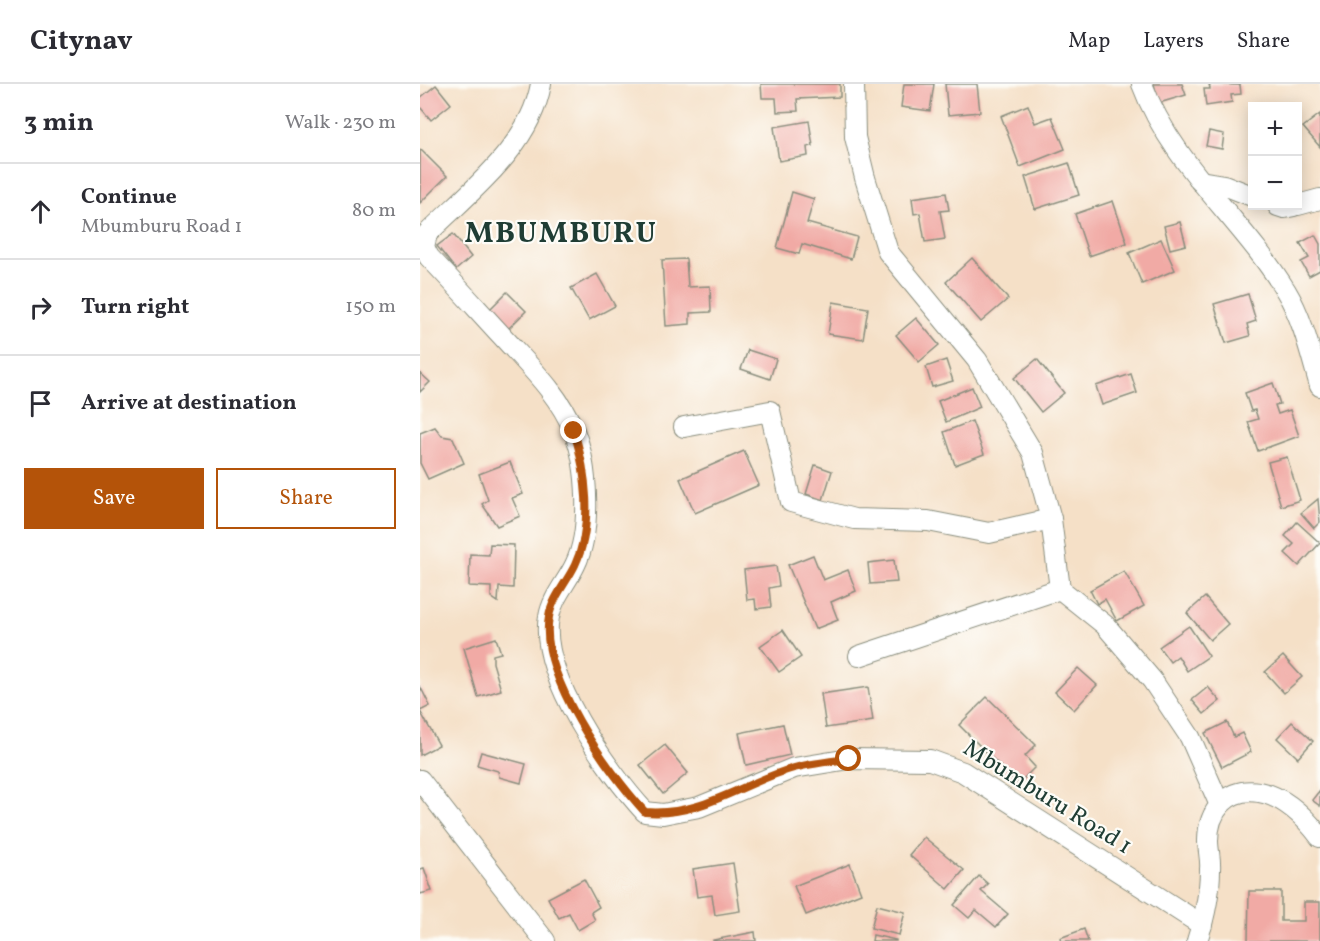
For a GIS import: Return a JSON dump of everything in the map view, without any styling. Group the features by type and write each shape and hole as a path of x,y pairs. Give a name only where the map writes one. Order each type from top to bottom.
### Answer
{"street":[{"path":"424,259 427,234 498,164 529,125 542,84"},
{"path":"854,84 855,137 888,252 977,360 1033,453 1051,519 1060,589 1106,625 1152,680 1190,737 1219,803"},
{"path":"1142,84 1152,112 1170,141 1200,181 1243,230 1287,293 1317,367 1320,386"},
{"path":"1200,181 1248,195"},
{"path":"1302,203 1320,199"},
{"name":"Mbumburu Road 1","path":"424,259 538,375 557,400 574,431 582,459 585,519 576,563 555,601 549,618 552,664 569,702 623,788 645,812 663,814 699,807 802,766 849,759 930,760 963,772 1199,933"},
{"path":"684,427 770,411 791,502 854,519 928,520 989,533 1051,519"},
{"path":"859,656 1060,589"},
{"path":"420,780 545,941"},
{"path":"1199,933 1210,869 1208,840 1211,819 1219,803 1233,794 1250,791 1269,794 1293,808 1310,823 1320,837"}],"building":[{"path":"761,84 840,84 840,97 797,99 798,111 777,112 776,98 762,98"},
{"path":"904,84 934,84 930,111 901,107"},
{"path":"945,84 977,84 980,112 948,115"},
{"path":"1154,84 1182,84 1186,95 1159,103"},
{"path":"1209,84 1240,85 1241,94 1231,95 1232,102 1206,106 1204,89 1210,89"},
{"path":"436,85 451,104 431,120 420,107 420,98"},
{"path":"1028,105 1035,123 1052,117 1065,149 1020,167 1001,116"},
{"path":"1320,114 1320,147 1303,127"},
{"path":"809,121 813,146 807,147 808,156 779,161 774,127"},
{"path":"1209,131 1224,134 1222,149 1206,146"},
{"path":"420,151 447,176 420,203"},
{"path":"1069,163 1079,195 1035,209 1025,177"},
{"path":"792,192 814,199 807,223 857,237 851,259 802,244 799,254 777,248"},
{"path":"946,193 949,210 940,211 945,239 925,242 920,213 914,214 912,198"},
{"path":"1113,201 1127,243 1089,256 1075,214"},
{"path":"1180,222 1186,245 1170,249 1164,226"},
{"path":"453,234 471,257 456,270 437,246"},
{"path":"1315,235 1320,244 1320,270 1309,276 1301,262 1309,258 1300,243"},
{"path":"1161,239 1175,270 1142,284 1129,253"},
{"path":"972,258 1008,299 981,322 946,282"},
{"path":"686,259 688,287 710,286 711,312 690,313 690,324 666,326 662,260"},
{"path":"597,274 615,306 589,320 571,288"},
{"path":"507,292 526,311 507,330 488,311"},
{"path":"1248,294 1256,321 1247,324 1250,336 1226,343 1214,304"},
{"path":"833,302 868,308 863,339 828,334"},
{"path":"916,318 939,345 919,362 896,335"},
{"path":"748,350 776,359 770,379 741,369"},
{"path":"1037,359 1064,393 1041,412 1014,378"},
{"path":"946,360 953,381 932,387 926,367"},
{"path":"420,373 430,382 420,392"},
{"path":"1131,374 1137,393 1102,405 1096,386"},
{"path":"1273,383 1280,404 1275,405 1278,414 1290,410 1299,436 1258,451 1248,422 1258,419 1255,410 1251,411 1245,393"},
{"path":"972,387 980,407 946,422 938,401"},
{"path":"972,421 984,454 955,465 944,432"},
{"path":"435,427 442,436 453,438 464,463 428,479 420,463 420,433"},
{"path":"744,451 759,485 695,513 680,479"},
{"path":"1287,457 1300,500 1281,506 1268,462"},
{"path":"510,462 523,494 512,498 520,516 497,526 482,504 488,500 479,474"},
{"path":"815,465 832,471 823,500 806,494"},
{"path":"1318,499 1320,522 1314,528 1301,513"},
{"path":"1297,522 1320,543 1299,566 1285,553 1294,544 1285,536"},
{"path":"490,544 514,545 513,588 499,587 498,602 491,597 491,587 469,586 470,554 489,555"},
{"path":"813,555 823,580 848,570 856,591 831,602 838,620 815,629 788,565"},
{"path":"894,560 897,582 870,584 868,563"},
{"path":"776,566 779,586 769,588 771,607 756,609 755,599 747,600 744,570"},
{"path":"1124,571 1144,606 1117,621 1105,599 1097,604 1090,590"},
{"path":"1205,597 1228,624 1210,640 1187,613"},
{"path":"1189,626 1209,656 1187,671 1178,656 1170,662 1159,647"},
{"path":"783,630 801,657 779,672 760,646"},
{"path":"496,638 501,653 493,655 493,663 501,690 478,697 464,648"},
{"path":"1283,656 1302,677 1284,693 1265,672"},
{"path":"1078,668 1097,685 1074,710 1055,692"},
{"path":"420,686 430,706 420,711"},
{"path":"868,687 873,721 826,728 821,694"},
{"path":"1208,687 1220,701 1204,714 1192,700"},
{"path":"987,697 1036,745 1025,756 1035,767 1018,784 959,725"},
{"path":"420,711 439,745 420,755"},
{"path":"1227,722 1234,737 1242,733 1251,752 1222,767 1205,733"},
{"path":"1292,722 1313,741 1298,758 1277,738"},
{"path":"783,724 790,755 746,765 739,733"},
{"path":"665,745 688,773 663,794 640,765"},
{"path":"481,752 526,764 521,783 499,777 498,771 477,765"},
{"path":"1320,790 1320,806 1312,800"},
{"path":"924,837 964,870 948,889 909,855"},
{"path":"733,863 740,911 715,915 712,895 697,897 693,869"},
{"path":"850,864 861,893 806,915 794,886"},
{"path":"424,868 432,891 420,894 420,869"},
{"path":"979,876 988,884 981,891 1008,914 996,927 976,910 969,918 954,905"},
{"path":"584,879 599,907 591,912 595,920 578,930 569,913 559,918 548,898"},
{"path":"1249,891 1281,891 1281,921 1304,921 1304,902 1320,902 1320,941 1248,941"},
{"path":"877,905 905,912 899,935 871,928"},
{"path":"1084,929 1088,941 1061,941 1060,938"},
{"path":"755,932 756,941 713,941 713,940"},
{"path":"873,935 896,940 896,941 872,941"}],"district":[{"name":"MBUMBURU","path":"561,234"}],"route":[{"path":"574,431 582,459 585,485 583,541 576,563 555,601 549,618 552,664 569,702 623,788 645,812 663,814 679,812 725,798 794,768 849,759"}]}
